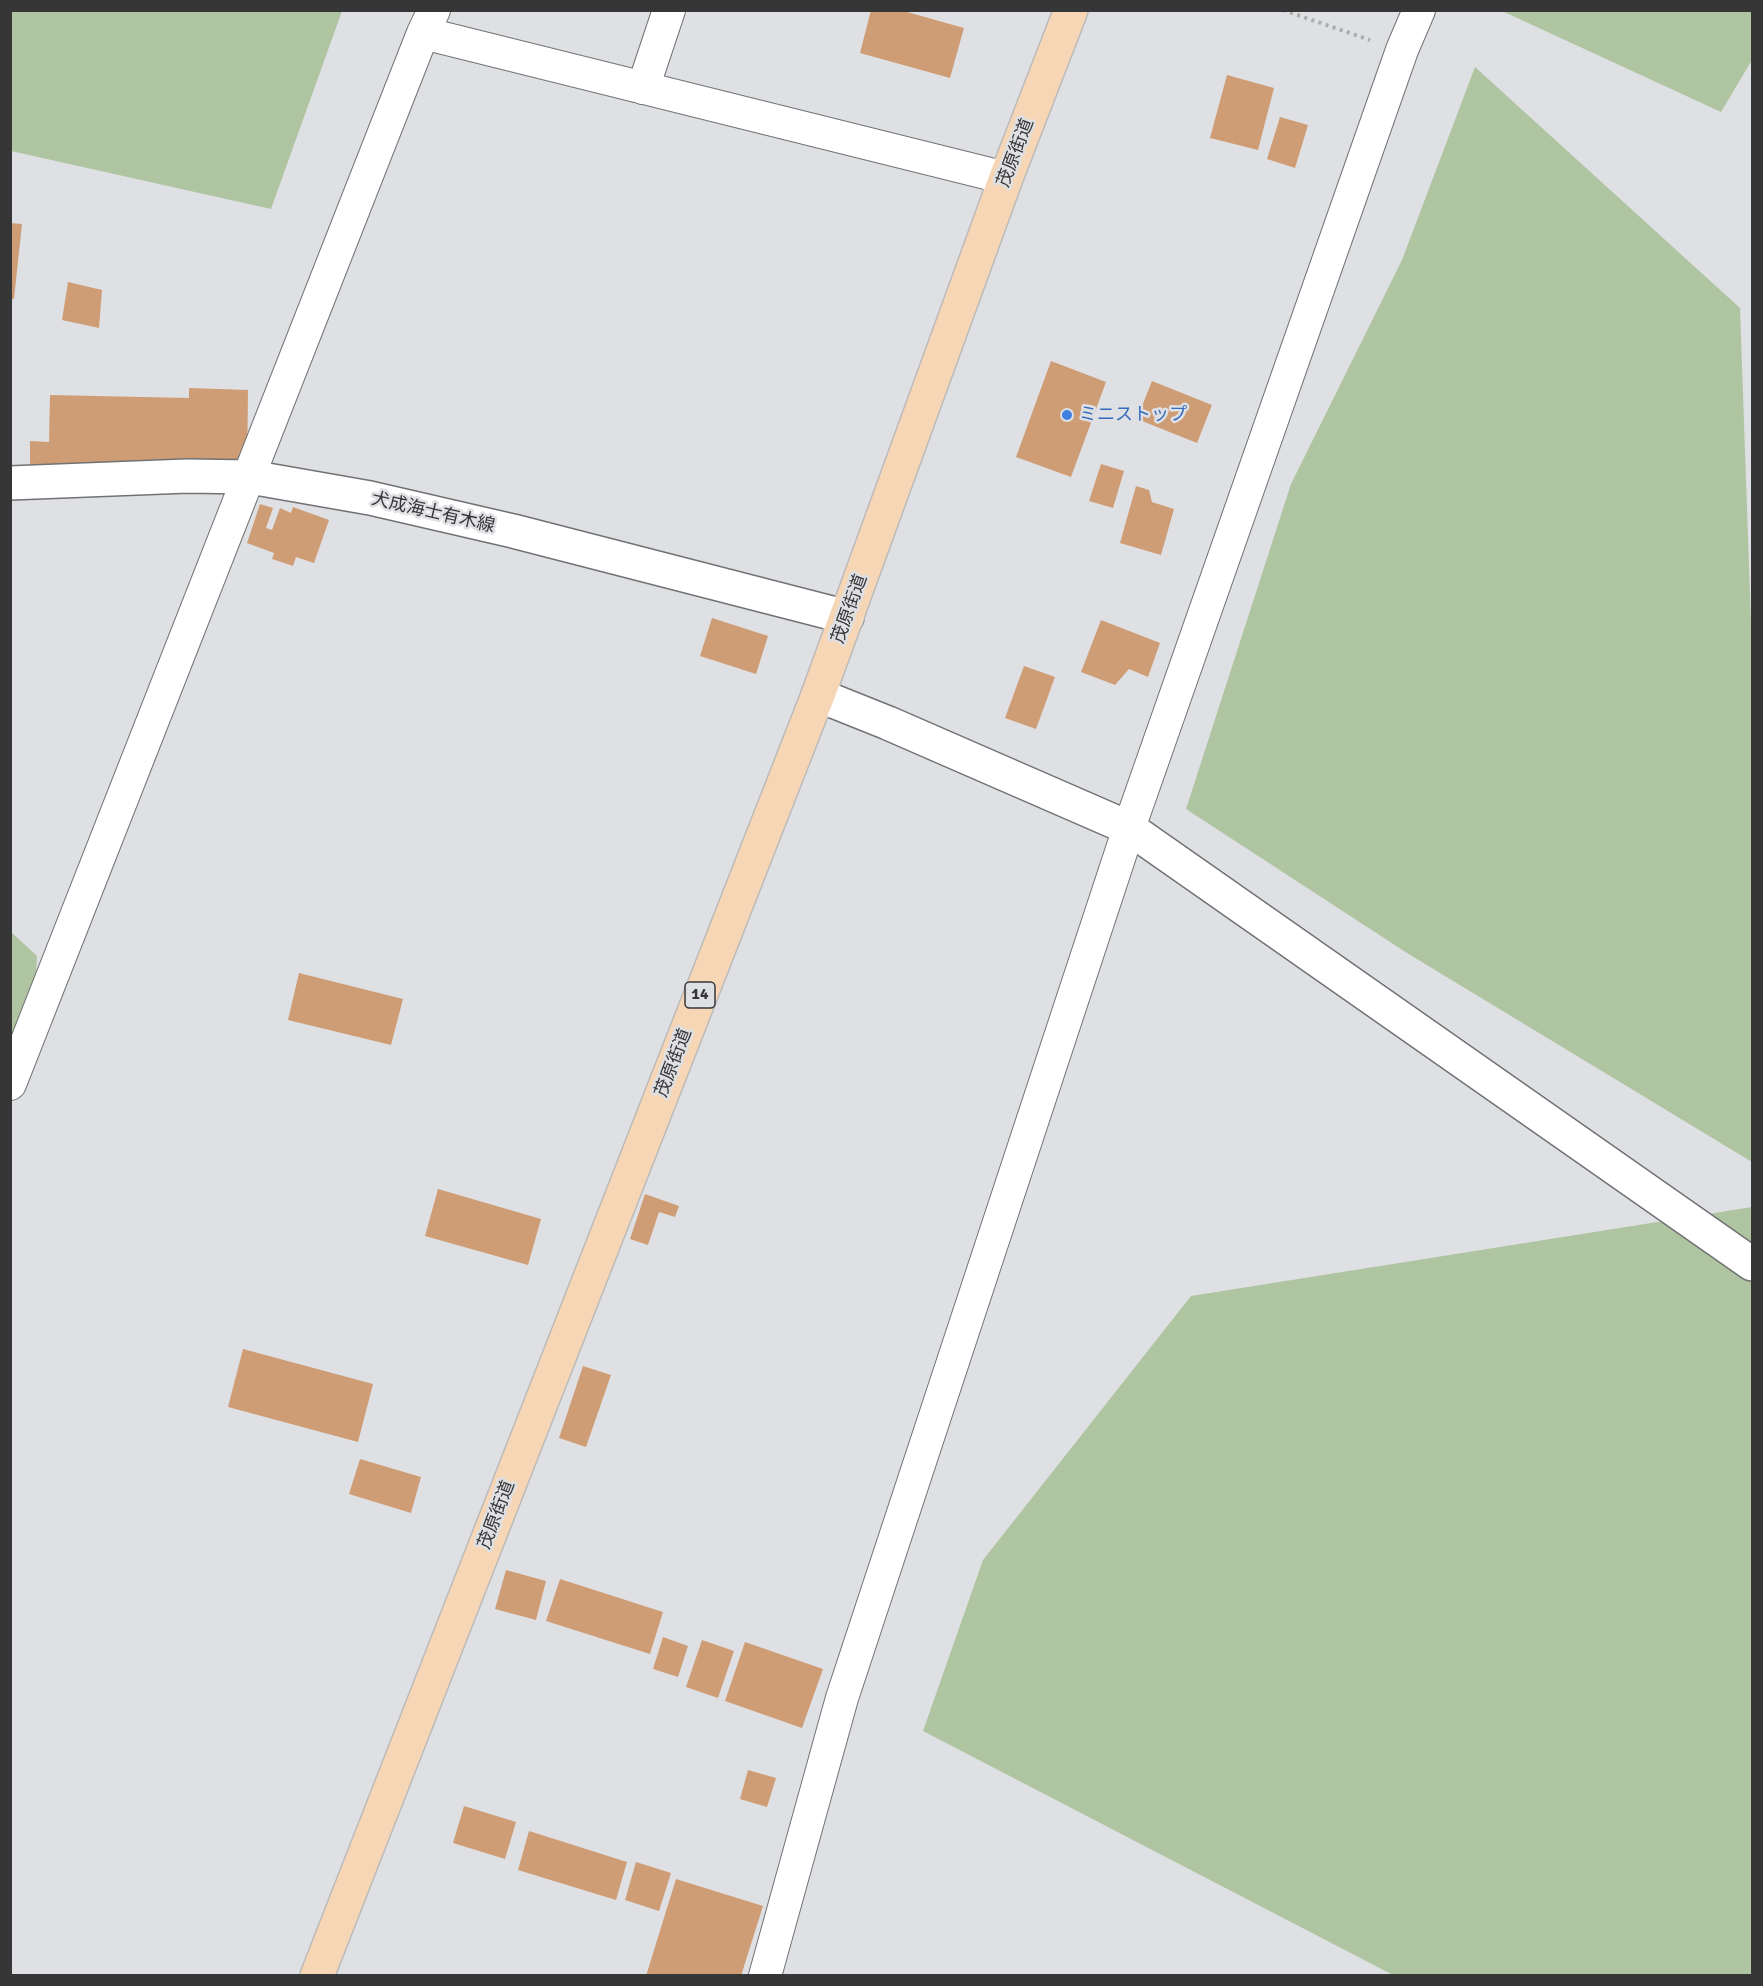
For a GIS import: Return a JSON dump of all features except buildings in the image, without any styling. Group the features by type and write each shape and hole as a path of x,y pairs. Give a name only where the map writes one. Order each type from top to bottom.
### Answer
{"main road":[{"name":"茂原街道","path":"317,1976 818,695 1006,178 1071,10"}],"street":[{"path":"643,88 669,10"},
{"path":"765,1976 842,1698 1129,828 1402,50 1419,10"},
{"path":"10,1084 429,22 643,88 1006,178"},
{"name":"犬成海士有木線","path":"10,483 187,476 250,477 370,498 513,531 847,617"},
{"path":"818,695 1129,828 1752,1264"}],"path":[{"path":"1283,10 1402,50"}],"green space":[{"path":"11,10 342,11 271,209 11,151"},
{"path":"1502,11 1752,11 1752,60 1721,112"},
{"path":"1475,67 1740,308 1752,652 1752,1162 1407,953 1186,809 1291,484 1402,260"},
{"path":"10,931 37,956 33,1027 10,1044"},
{"path":"1752,1207 1752,1975 1393,1975 923,1731 983,1560 1191,1296"}],"place":[{"name":"ミニストップ","path":"1067,415"}]}
